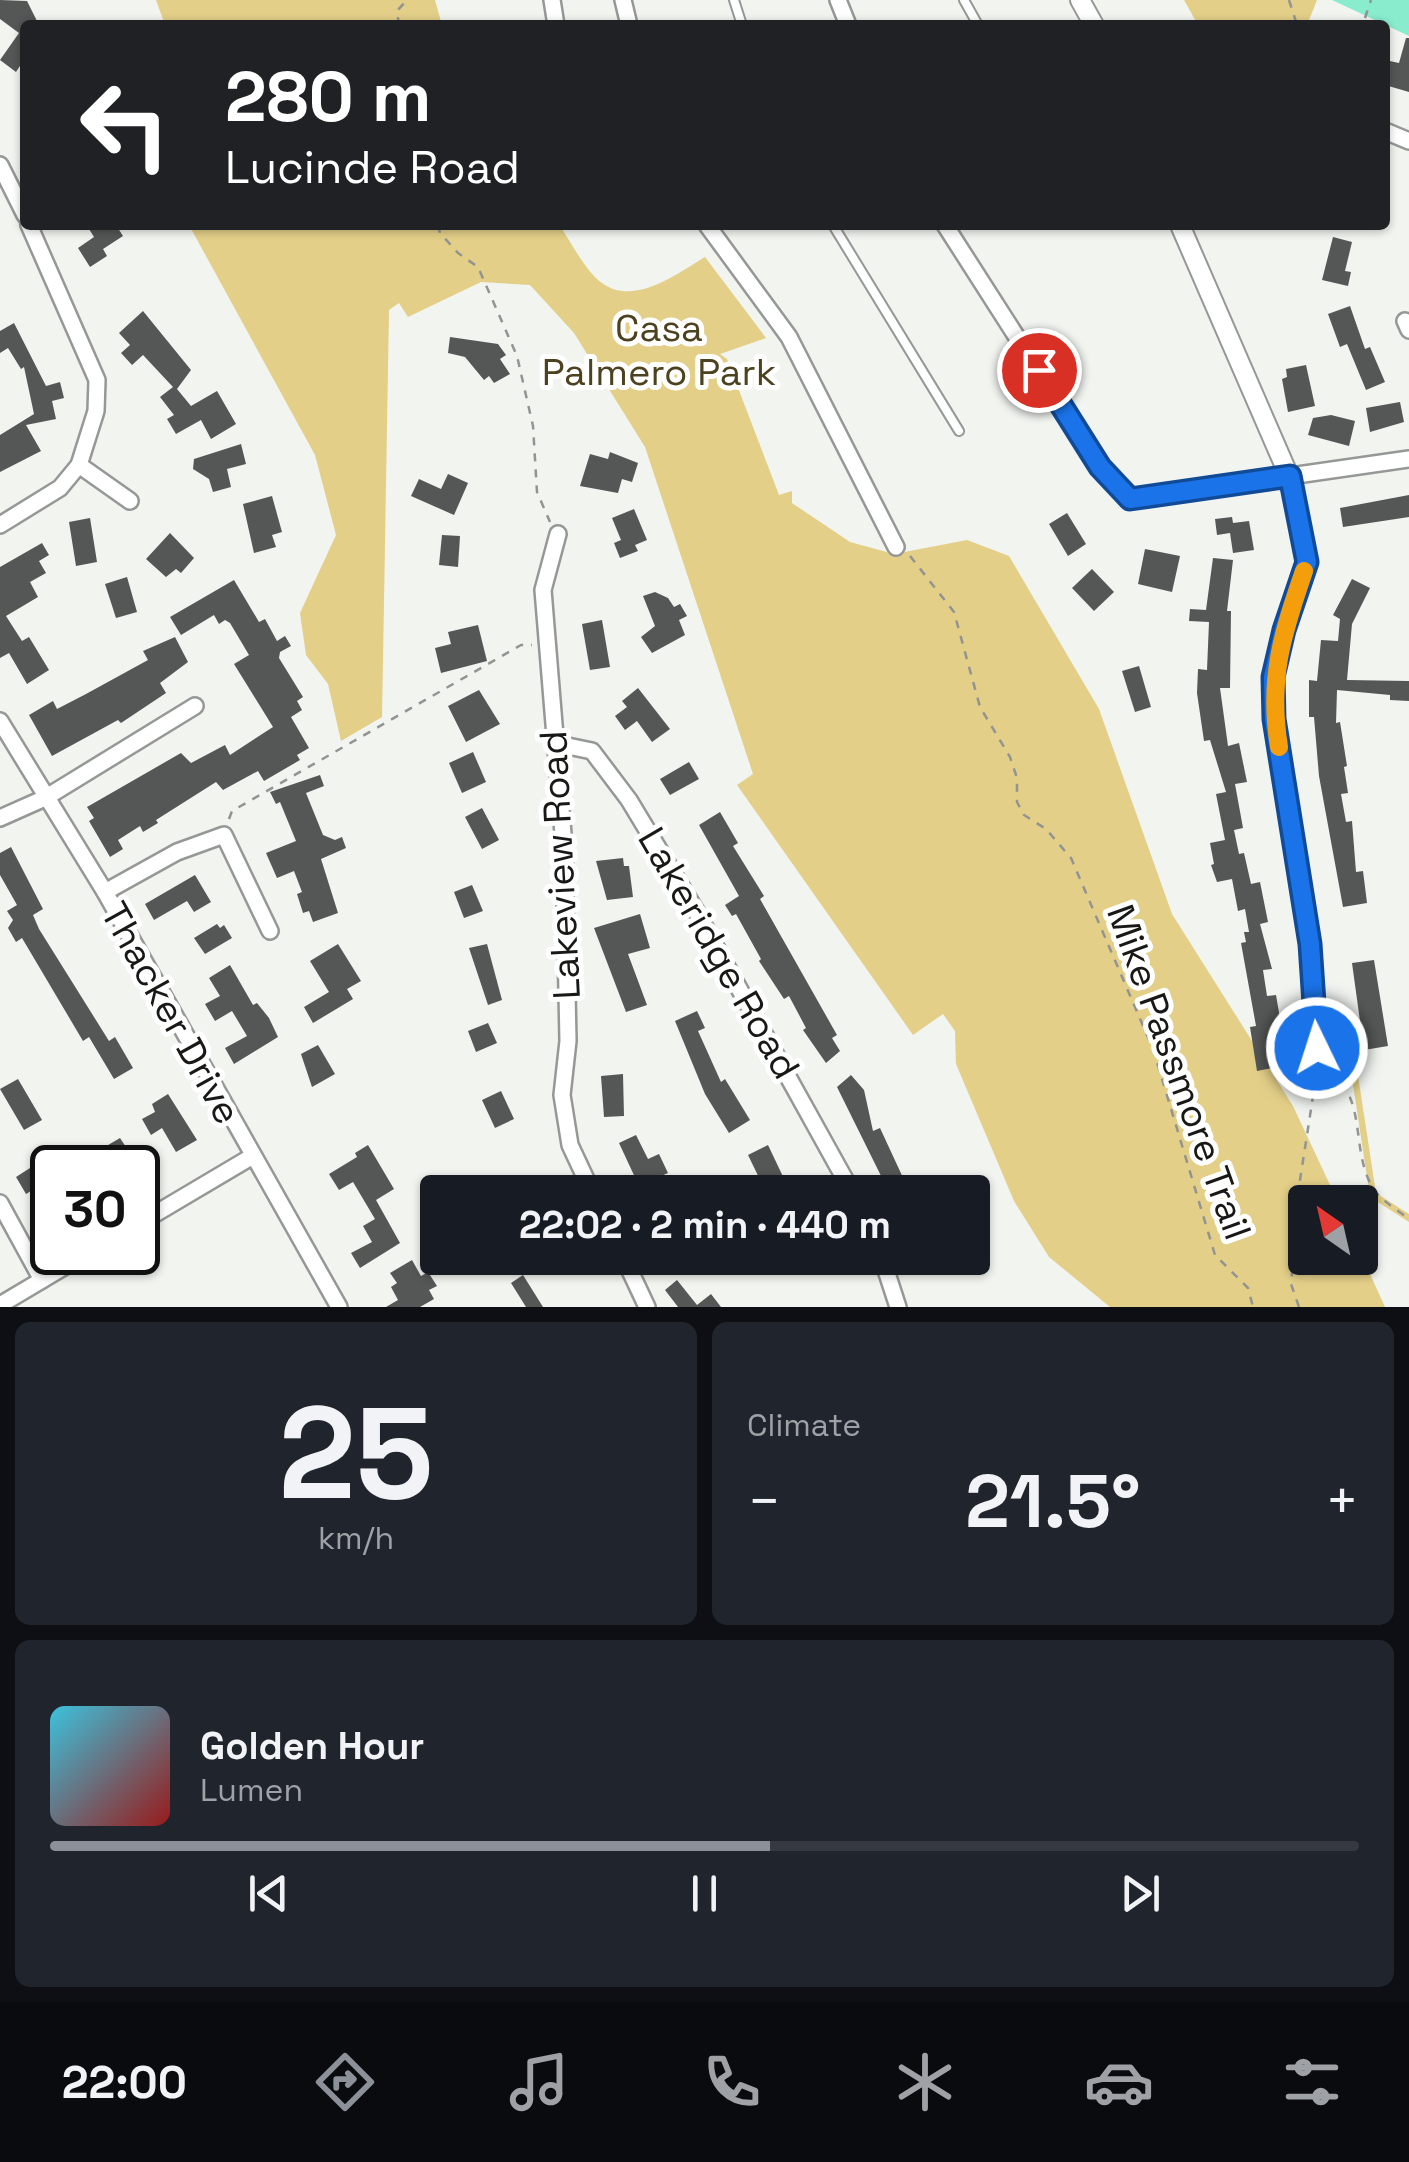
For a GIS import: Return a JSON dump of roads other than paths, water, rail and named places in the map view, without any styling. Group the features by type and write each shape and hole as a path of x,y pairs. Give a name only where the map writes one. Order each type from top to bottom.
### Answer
{"street":[{"path":"0,165 20,205"},
{"path":"0,525 60,488 79,465 96,411 97,380 31,230"},
{"path":"711,230 790,336 896,547"},
{"path":"948,230 1100,467 1130,499 1409,459"},
{"path":"1182,230 1290,476 1307,562 1273,677 1274,719 1310,944 1318,1064"},
{"path":"79,465 130,500"},
{"name":"Lakeview Road","path":"558,534 543,590 550,694 558,744 568,1041 562,1095 570,1145 584,1175"},
{"path":"0,818 45,798 195,706"},
{"name":"Thacker Drive","path":"0,721 104,892 338,1307"},
{"name":"Lakeridge Road","path":"558,744 592,752 629,800 776,1049 843,1175"},
{"path":"104,892 177,852 224,835 270,931"},
{"path":"160,1211 250,1157"},
{"path":"0,1203 42,1280"},
{"path":"0,1305 50,1275"},
{"path":"632,1275 646,1307"},
{"path":"888,1275 898,1307"}],"lane":[{"path":"837,230 959,431"}],"park label":[{"name":"Casa Palmero Park","path":"659,350"}]}
